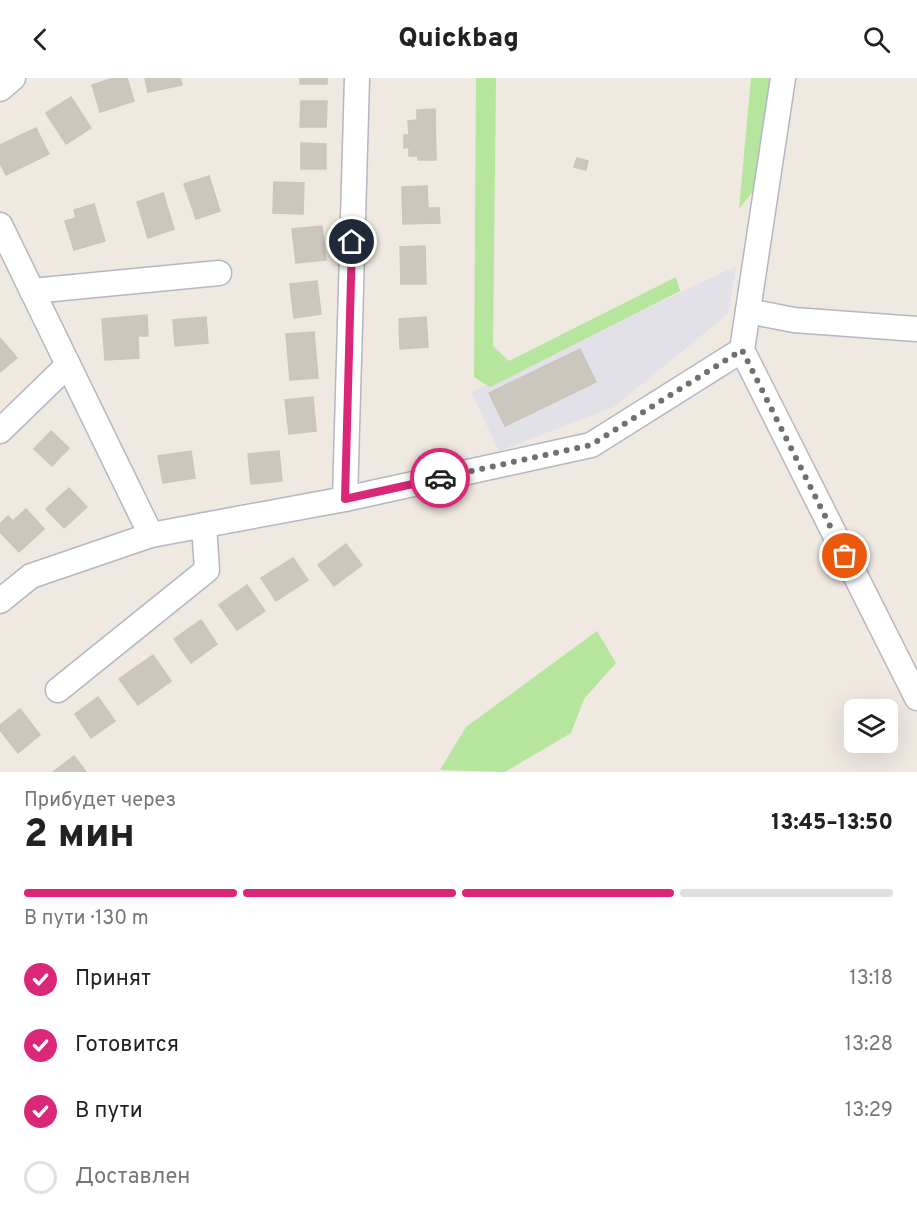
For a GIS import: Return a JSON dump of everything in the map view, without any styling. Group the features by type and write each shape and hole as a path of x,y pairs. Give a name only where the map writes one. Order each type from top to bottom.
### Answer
{"street":[{"path":"0,89 13,78"},
{"path":"345,499 357,78"},
{"path":"783,78 742,350 917,698"},
{"path":"0,225 151,535"},
{"path":"32,291 219,273"},
{"path":"748,311 794,320 917,329"},
{"path":"0,601 32,576 151,535 345,499 591,445 742,350"},
{"path":"0,431 68,365"},
{"path":"58,690 207,570 204,525"}],"shaded area":[{"path":"736,266 728,314 614,407 499,451 471,392"}],"green space":[{"path":"476,78 496,78 493,346 509,361 676,277 680,291 490,387 474,377"},
{"path":"751,78 771,78 758,185 739,209"},
{"path":"597,631 616,663 584,699 571,733 505,772 440,770 466,727"}],"building":[{"path":"114,78 127,78 134,101 100,112 92,85"},
{"path":"145,78 180,78 182,85 148,92"},
{"path":"300,78 327,78 327,84 300,84"},
{"path":"71,97 91,128 66,144 46,113"},
{"path":"301,101 327,101 326,127 300,127"},
{"path":"435,109 436,160 418,160 418,156 409,156 409,147 404,148 404,135 409,135 408,121 417,120 417,110"},
{"path":"36,128 49,154 6,175 0,163 0,145"},
{"path":"301,143 326,144 326,169 301,169"},
{"path":"577,158 588,161 586,170 574,167"},
{"path":"209,176 220,211 196,219 184,184"},
{"path":"274,182 304,183 303,214 273,213"},
{"path":"427,186 428,208 439,208 440,223 403,224 402,187"},
{"path":"163,193 174,229 148,238 137,202"},
{"path":"94,204 105,241 74,250 65,221 76,218 74,210"},
{"path":"322,226 326,260 296,263 292,229"},
{"path":"425,246 426,284 401,284 400,247"},
{"path":"317,281 321,314 294,318 290,284"},
{"path":"147,315 148,336 138,336 139,358 105,360 102,319"},
{"path":"206,317 208,343 175,346 173,320"},
{"path":"426,317 428,347 400,349 399,319"},
{"path":"314,332 318,378 290,380 286,334"},
{"path":"0,338 17,358 0,372"},
{"path":"580,349 596,382 505,426 489,393"},
{"path":"313,397 316,431 289,434 285,400"},
{"path":"51,431 69,448 52,466 34,449"},
{"path":"191,451 195,478 163,483 158,456"},
{"path":"279,451 282,481 251,484 248,454"},
{"path":"69,488 87,507 64,528 46,509"},
{"path":"26,509 44,529 19,552 0,532 0,524 8,516 13,521"},
{"path":"346,544 362,565 334,586 318,565"},
{"path":"293,558 308,580 276,601 261,578"},
{"path":"247,585 265,611 237,630 219,605"},
{"path":"201,620 217,644 191,663 174,639"},
{"path":"153,655 171,681 138,705 119,679"},
{"path":"98,697 115,721 91,738 75,714"},
{"path":"20,709 40,735 18,753 0,730 0,725"},
{"path":"74,756 86,772 53,772"}],"way so far":[{"path":"440,478 591,445 742,350 845,556"}],"route":[{"path":"352,242 345,499 440,478"}]}
